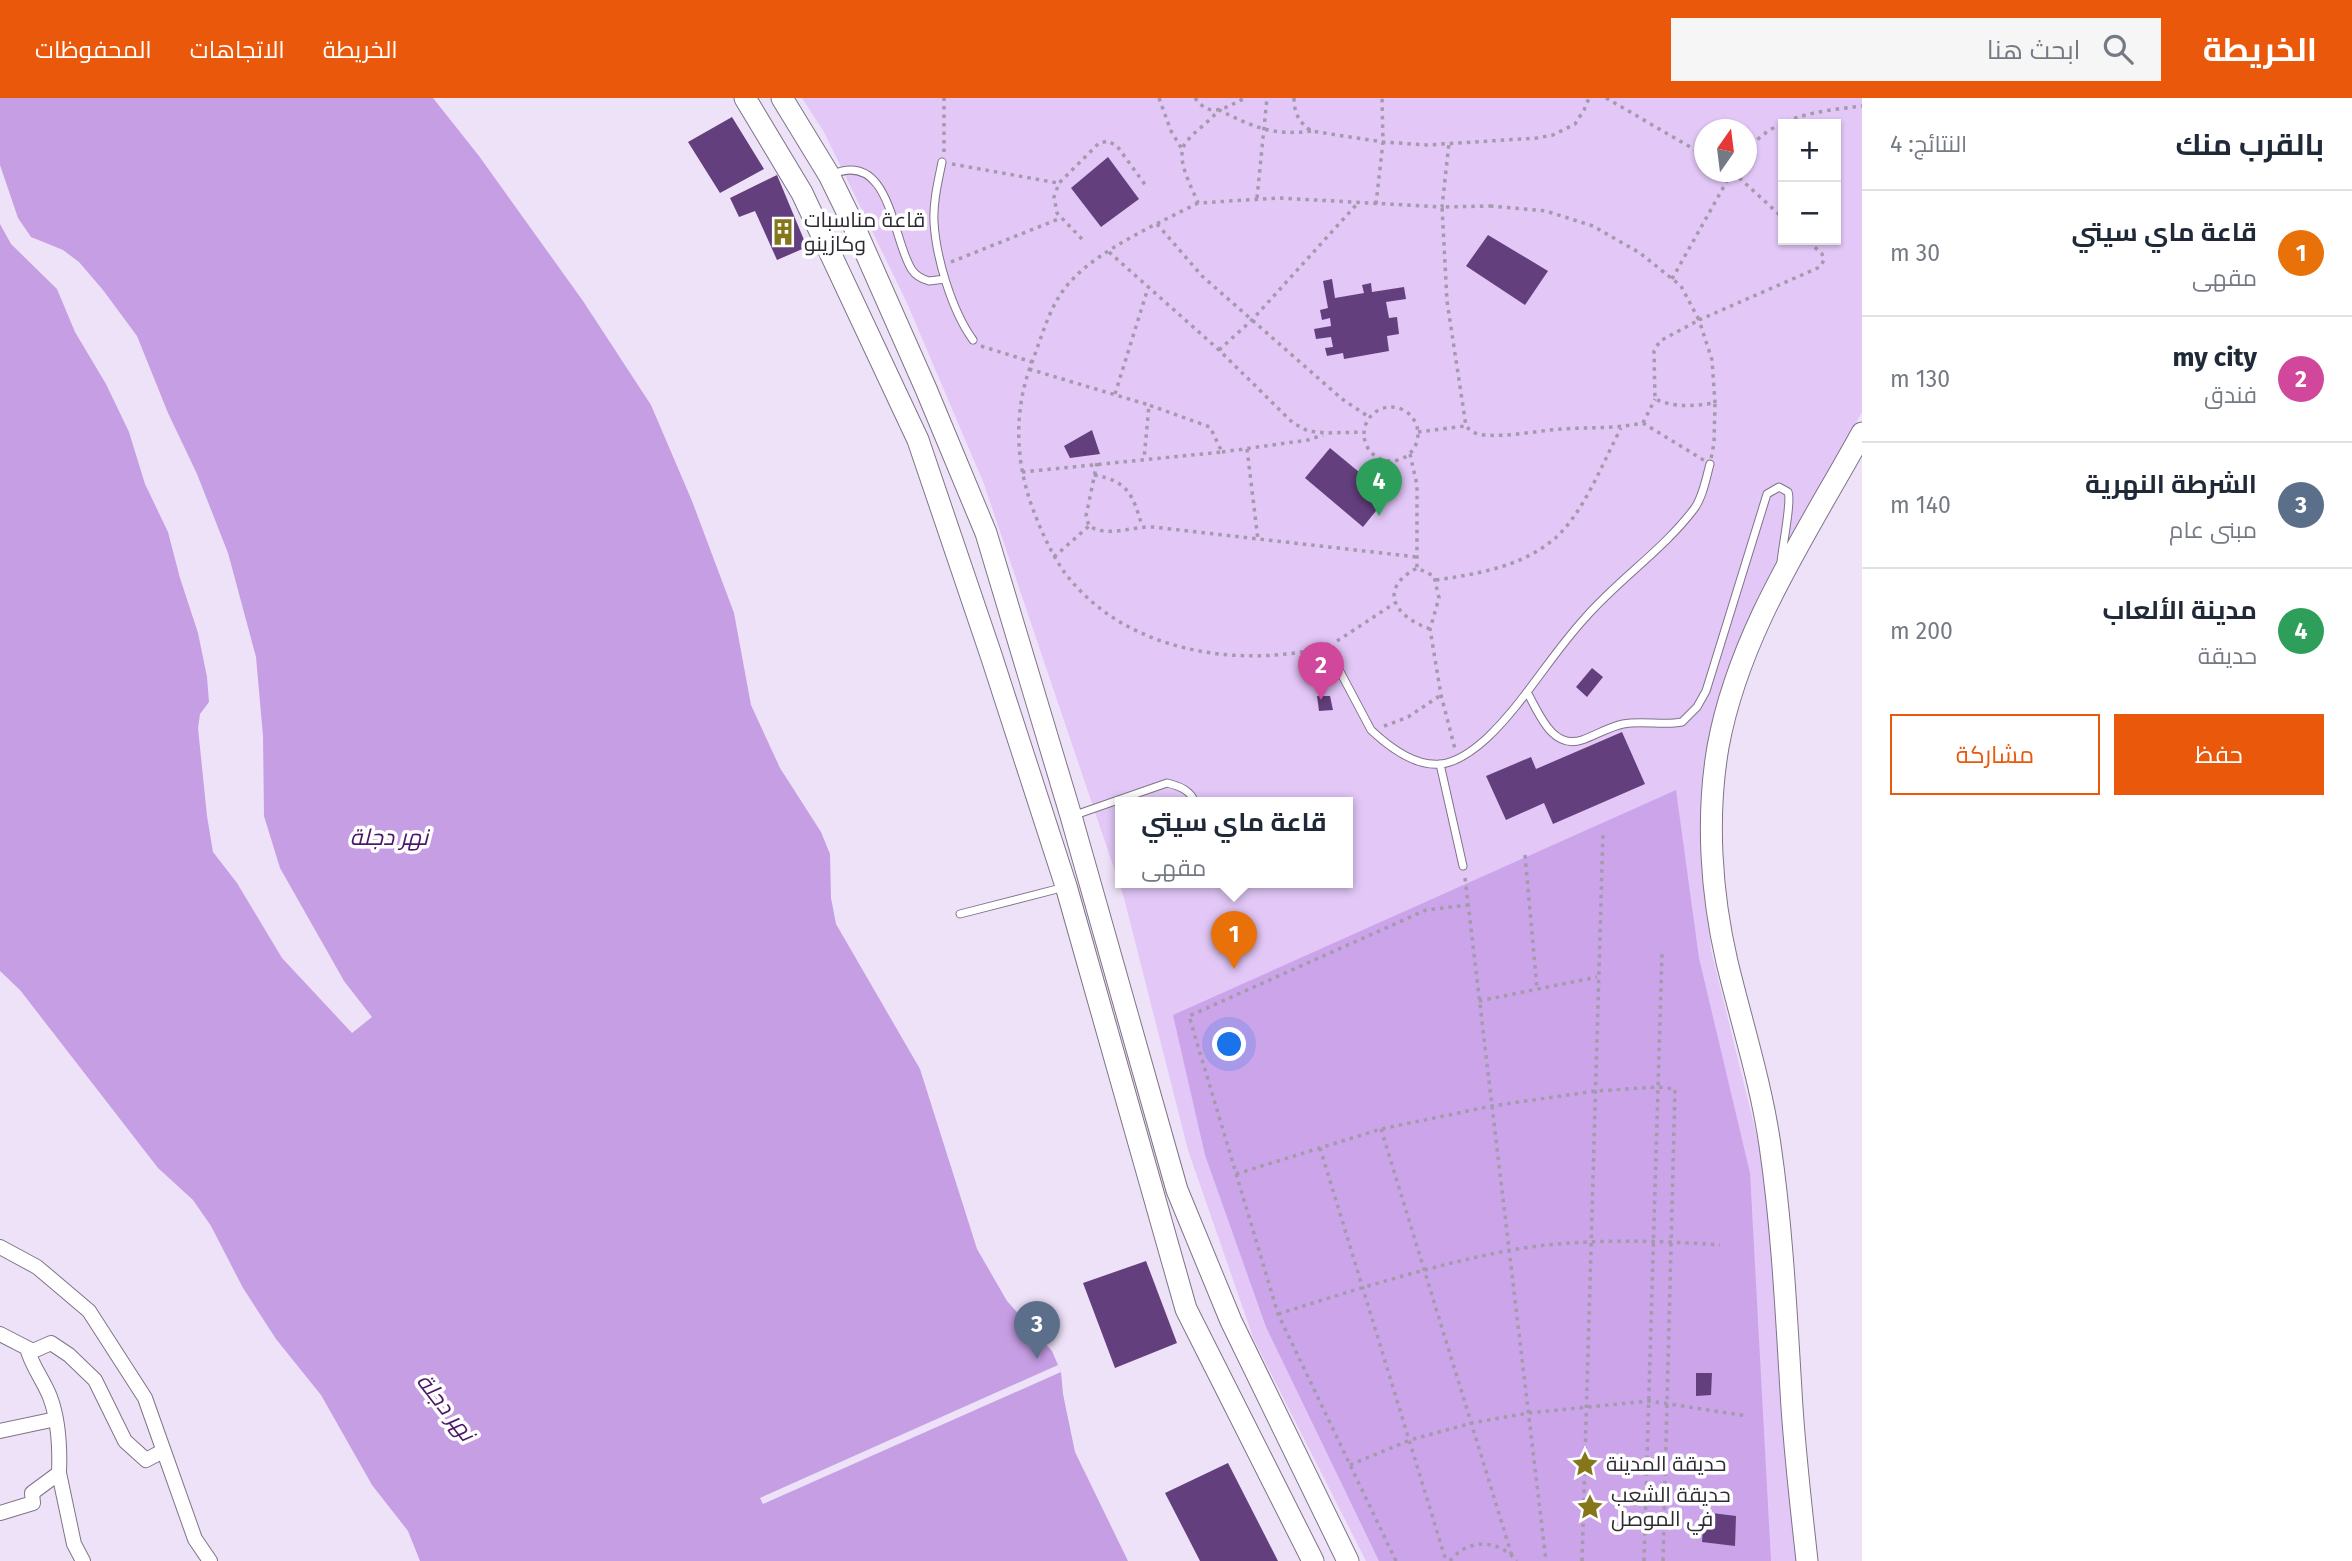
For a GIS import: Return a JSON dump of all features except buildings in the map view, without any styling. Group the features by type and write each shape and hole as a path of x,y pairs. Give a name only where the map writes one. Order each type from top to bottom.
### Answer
{"main road":[{"path":"745,98 802,192 918,440 992,655 1066,887 1186,1308 1313,1561"},
{"path":"782,98 829,175 926,388 986,533 1071,816 1177,1190 1231,1321 1348,1561"},
{"path":"1807,1561 1774,1170 1759,1084 1727,960 1713,870 1712,785 1727,706 1755,629 1862,433"},
{"path":"992,655 1019,645"}],"street":[{"path":"0,1247 37,1267 89,1311 145,1398 195,1539 211,1561"},
{"path":"0,1334 33,1351 51,1343 69,1355 95,1380 125,1441 146,1460 163,1451"},
{"path":"27,1348 35,1372 42,1379 50,1398 56,1419 59,1473 74,1544 83,1561"},
{"path":"0,1431 56,1419"},
{"path":"0,1513 33,1503 32,1493 59,1473"}],"lane":[{"path":"942,162 934,221 946,279 962,324 973,340"},
{"path":"829,175 854,171 863,173 877,183 912,271 929,281 946,279"},
{"path":"1327,647 1371,730 1381,740 1408,757 1423,762 1440,764 1458,759 1487,738 1584,619 1625,577 1668,540 1696,505 1710,464"},
{"path":"1527,692 1552,734 1567,742 1575,742 1632,722 1677,723 1687,719 1698,707 1710,682 1767,494 1779,487 1788,492 1791,500 1779,583"},
{"path":"1440,764 1463,866"},
{"path":"1126,797 1167,783 1181,787 1194,797"},
{"path":"1071,816 1115,801"},
{"path":"960,914 1066,887"}],"path":[{"path":"944,98 942,162 1059,183"},
{"path":"1159,98 1171,131 1182,149"},
{"path":"1195,98 1203,108 1219,110 1264,131 1294,134 1311,131 1383,142 1427,145 1553,135 1574,124 1589,98"},
{"path":"1198,203 1182,160 1182,149 1188,139 1219,110 1245,98"},
{"path":"1258,198 1267,98"},
{"path":"1294,98 1297,116 1311,131"},
{"path":"1376,204 1383,142 1382,98"},
{"path":"1606,98 1694,149"},
{"path":"1757,141 1786,121 1813,112 1862,106"},
{"path":"1082,239 1061,218 1054,202 1059,183 1099,143 1108,141 1117,146 1146,186"},
{"path":"1395,603 1327,647 1274,656 1203,652 1162,642 1132,629 1081,592 1055,557 1028,496 1022,472 1019,410 1029,369 1049,315 1063,290 1089,265 1109,252 1198,203 1258,198 1442,207 1520,207 1568,217 1593,226 1640,253 1681,286 1699,320 1712,360 1715,403 1714,443 1710,464 1643,423 1622,428 1562,429 1497,435 1481,435 1471,432 1466,426 1447,301 1442,207 1449,143"},
{"path":"1672,279 1726,182"},
{"path":"1743,182 1778,213"},
{"path":"1219,350 1252,320 1357,204"},
{"path":"943,265 1061,218"},
{"path":"1157,224 1202,276 1342,399 1369,417"},
{"path":"1643,423 1655,399 1654,351 1660,341 1699,320 1820,267 1824,260 1822,254 1812,245"},
{"path":"1109,252 1219,350 1293,423 1308,431 1363,432"},
{"path":"1115,394 1148,288"},
{"path":"973,340 986,348 1032,362"},
{"path":"1029,369 1115,394 1210,427 1222,452"},
{"path":"1655,399 1684,407 1715,403"},
{"path":"1144,459 1149,405"},
{"path":"1382,408 1399,408 1412,417 1418,432 1418,440 1409,454 1395,461 1379,459 1367,448 1363,432 1369,417 1382,408"},
{"path":"1418,432 1466,426"},
{"path":"1436,580 1497,569 1513,563 1554,539 1573,517 1622,428"},
{"path":"1022,472 1247,449 1308,440 1327,433"},
{"path":"1247,449 1258,540"},
{"path":"1409,454 1417,485 1417,568"},
{"path":"1097,463 1086,516 1089,526 1098,531 1112,532 1142,526 1417,557"},
{"path":"1094,475 1111,478 1125,487 1134,500 1142,526"},
{"path":"1055,557 1089,526"},
{"path":"1417,568 1436,580 1439,591 1438,607 1430,629 1440,695 1458,759"},
{"path":"1417,568 1405,574 1394,589 1395,603 1399,612 1408,619 1430,629"},
{"path":"1371,730 1408,717 1440,695"},
{"path":"1582,1561 1602,831"},
{"path":"1525,855 1537,989"},
{"path":"1463,866 1546,1561"},
{"path":"1396,1561 1279,1314 1189,1016 1426,910 1468,905"},
{"path":"1644,1561 1662,953"},
{"path":"1479,1001 1598,977"},
{"path":"1237,1174 1381,1129 1492,1106 1595,1091 1675,1088 1663,1561"},
{"path":"1381,1129 1513,1556"},
{"path":"1320,1148 1448,1561 1467,1546 1480,1543 1494,1544 1517,1561"},
{"path":"1279,1314 1424,1269 1509,1251 1654,1240 1720,1245"},
{"path":"1350,1465 1410,1440 1472,1423 1528,1413 1649,1401 1748,1416"}],"shaded area":[{"path":"802,98 1862,98 1862,412 1754,607 1724,681 1705,763 1702,857 1711,950 1765,1169 1801,1561 1366,1561 1254,1340 1188,1150 1121,888 1353,888 1353,797 1115,797 1115,871 984,484 907,303 824,132"},
{"path":"1676,790 1699,958 1750,1173 1771,1561 1379,1561 1266,1327 1205,1155 1173,1015"}],"water":[{"name":"نهر دجلة","path":"0,98 433,98 479,156 583,301 651,405 692,501 734,613 751,705 780,768 821,832 830,854 831,898 836,924 920,1069 977,1249 1007,1301 1052,1351 1061,1372 1075,1452 1128,1561 420,1561 408,1531 372,1485 321,1395 276,1339 243,1288 211,1226 193,1200 158,1168 20,990 0,971"}],"pier":[{"path":"0,165 18,218 31,237 63,250 79,262 137,336 168,413 197,474 228,553 256,657 263,736 264,816 280,868 344,981 372,1017 352,1033 282,958 237,883 213,852 198,728 200,714 209,702 207,677 198,633 168,532 145,484 129,432 106,384 75,332 57,289 11,244 0,224"},
{"path":"1058,1365 1061,1372 763,1504 760,1498"}],"place":[{"name":"قاعة مناسبات وكازينو","path":"783,232"},
{"name":"مدينة الألعاب","path":"1379,516"},
{"name":"my city","path":"1321,700"},
{"name":"قاعة ماي سيتي","path":"1234,969"},
{"name":"الشرطة النهرية","path":"1037,1359"},
{"name":"حديقة المدينة","path":"1585,1464"},
{"name":"حديقة الشعب في الموصل","path":"1590,1507"}]}
